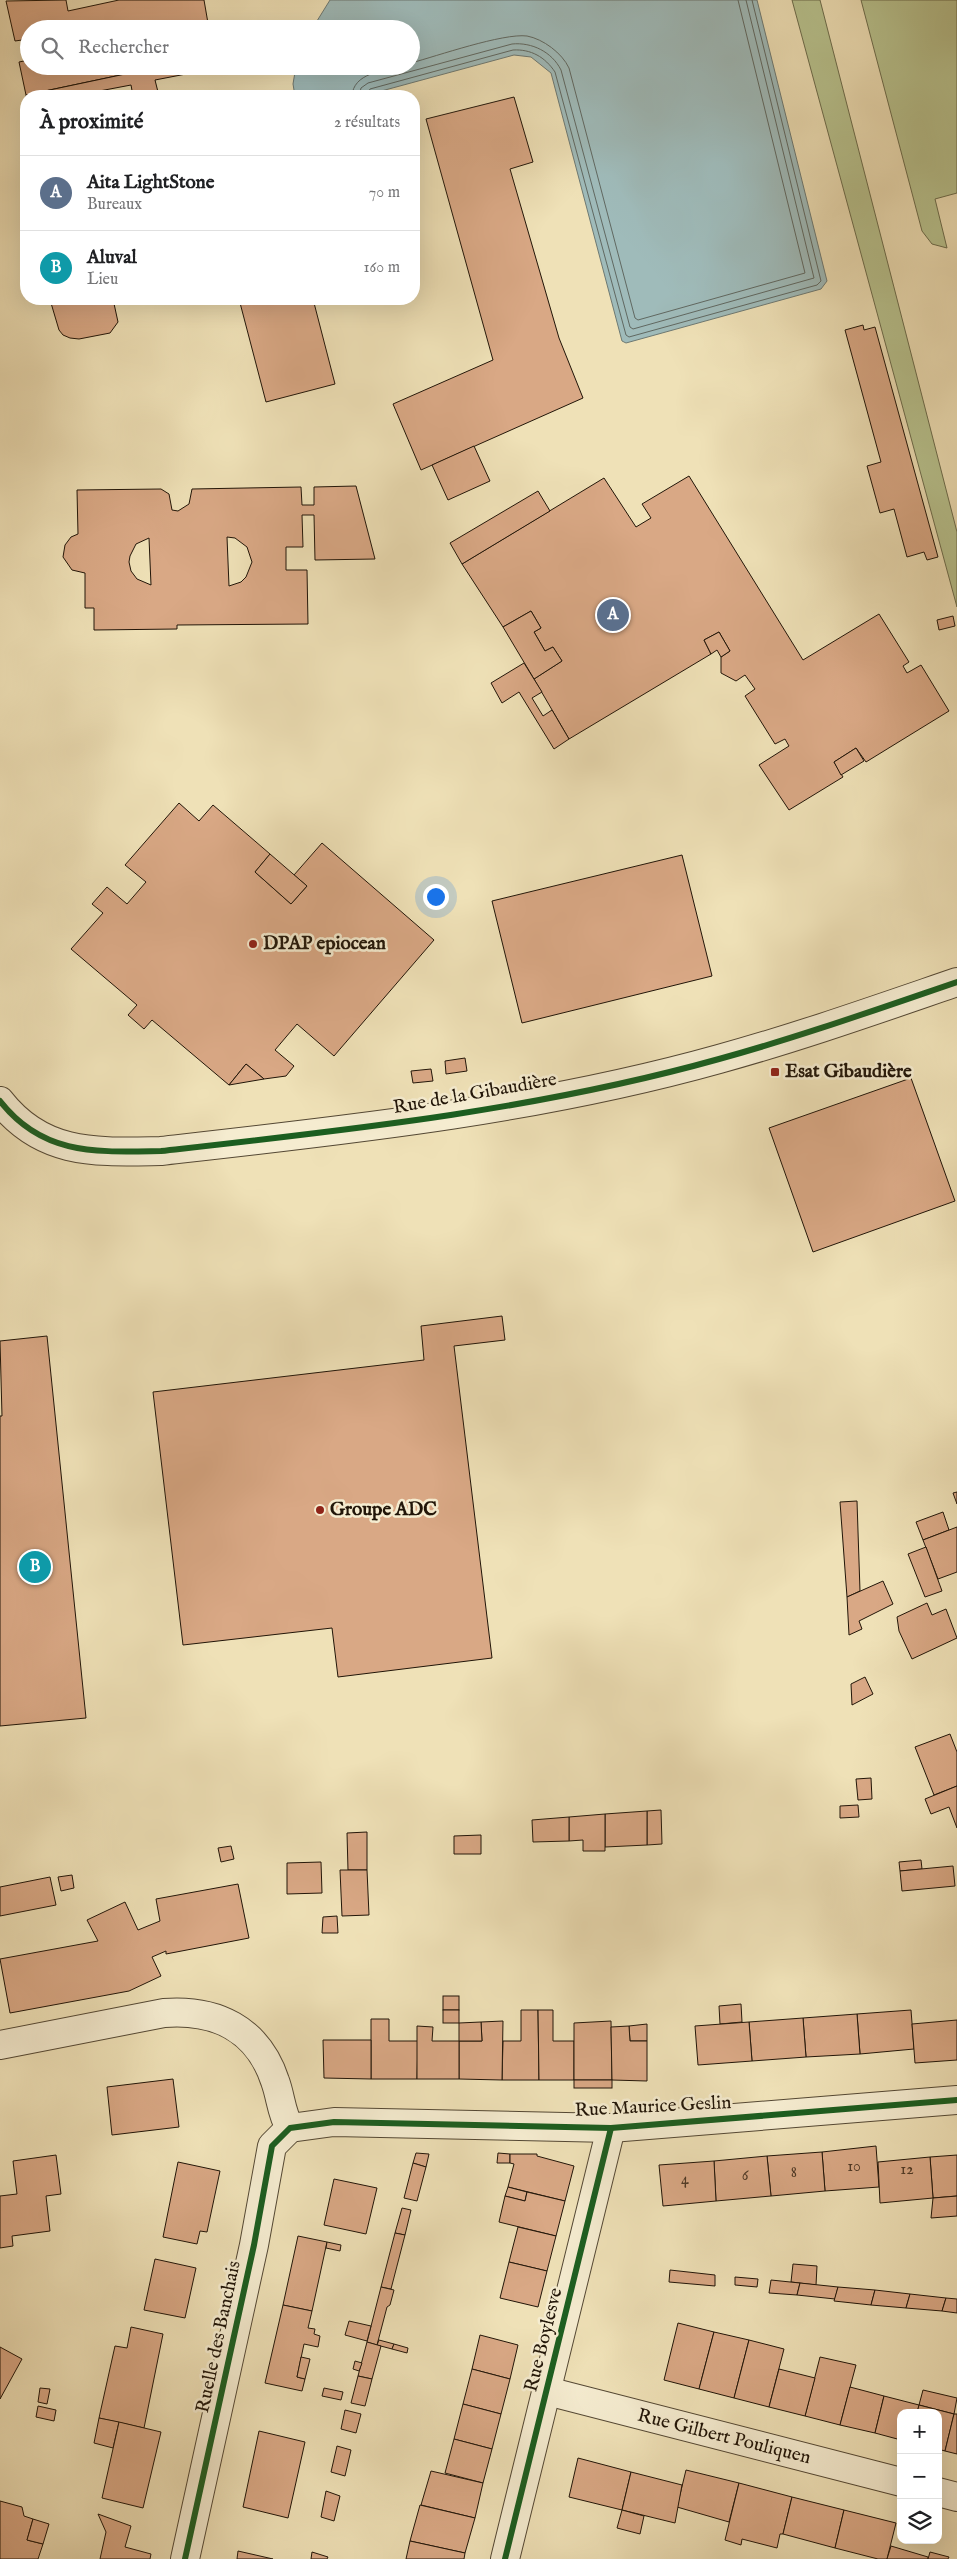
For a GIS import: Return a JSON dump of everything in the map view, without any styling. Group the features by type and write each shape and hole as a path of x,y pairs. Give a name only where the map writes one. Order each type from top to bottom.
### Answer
{"street":[{"name":"Rue de la Gibaudière","path":"0,1101 16,1120 36,1135 59,1144 116,1151 161,1151 436,1118 531,1101 718,1060 957,982"},
{"path":"0,2045 164,2013 178,2012 208,2015 223,2020 253,2042 270,2067 285,2120 290,2128"},
{"name":"Rue Maurice Geslin","path":"290,2128 334,2122 611,2128 957,2100"},
{"name":"Ruelle des Banchais","path":"186,2559 254,2245 272,2146 290,2128"},
{"name":"Rue Boylesve","path":"505,2559 611,2128"},
{"name":"Rue Gilbert Pouliquen","path":"547,2391 897,2481"},
{"path":"942,2493 957,2497"}],"green space":[{"path":"792,0 820,0 957,532 957,607"},
{"path":"861,0 957,0 957,193 935,199 947,248 932,244 922,231"}],"water":[{"path":"330,0 757,0 827,281 821,289 626,343 622,341 551,73 531,57 514,55 385,90 294,90 294,75 420,75 420,20 318,20"}],"building":[{"path":"66,0 68,11 119,0 204,0 207,20 20,20 20,40 15,41 6,1"},
{"path":"22,75 120,75 50,90 25,90"},
{"path":"120,75 181,75 155,80 158,90 132,90 131,85 105,90 50,90"},
{"path":"514,97 533,162 510,169 559,338 583,398 421,470 393,404 493,360 426,119"},
{"path":"52,305 114,305 118,322 110,333 79,339 63,335 59,330"},
{"path":"241,305 315,305 335,384 266,402"},
{"path":"863,325 864,330 875,327 938,557 927,560 924,552 907,557 894,509 880,513 867,466 881,462 845,330"},
{"path":"474,446 490,481 448,500 432,465"},
{"path":"689,476 803,660 879,614 909,662 903,666 907,673 921,665 949,711 866,762 856,748 834,762 843,777 789,810 759,765 789,746 785,739 775,744 745,696 755,689 745,675 736,681 721,673 721,657 730,651 719,632 704,640 711,654 569,739 534,679 562,661 553,647 545,651 534,632 541,628 531,611 503,627 462,564 604,478 636,527 651,518 642,504"},
{"path":"356,486 375,559 315,560 314,515 302,515 303,547 286,547 286,570 307,570 308,624 177,625 177,629 94,630 94,608 85,608 85,573 72,570 63,557 65,545 71,537 78,534 77,490 161,489 169,494 172,510 178,511 189,504 192,489 301,487 302,505 314,505 314,487","holes":["227,537 235,538 247,547 252,562 246,577 241,582 229,586","149,538 151,585 137,579 131,571 129,562 136,544"]},
{"path":"538,491 550,511 462,564 450,543"},
{"path":"531,611 541,628 534,632 545,651 553,647 562,661 534,679 503,627"},
{"path":"953,616 955,626 939,630 937,620"},
{"path":"719,632 730,651 721,657 717,650 711,654 704,640"},
{"path":"524,663 542,692 532,698 543,716 552,710 569,739 554,749 519,692 502,703 491,683"},
{"path":"856,748 864,761 841,775 834,762"},
{"name":"DPAP epiocean","path":"179,803 199,821 213,805 270,854 255,872 291,904 307,886 294,875 322,843 434,940 334,1056 297,1024 275,1050 294,1066 286,1076 264,1079 246,1064 229,1085 152,1020 144,1029 128,1015 137,1005 71,949 103,913 92,904 107,887 127,904 146,882 125,865"},
{"path":"270,854 307,886 291,904 255,872"},
{"path":"682,855 712,976 522,1023 492,901"},
{"path":"465,1058 467,1071 446,1074 445,1061"},
{"path":"246,1064 264,1079 229,1085"},
{"path":"431,1069 433,1081 413,1083 411,1071"},
{"path":"911,1078 955,1201 813,1252 769,1128"},
{"name":"Groupe ADC","path":"502,1316 505,1340 454,1346 492,1658 338,1677 332,1628 183,1645 153,1392 424,1360 421,1326"},
{"path":"47,1336 86,1718 0,1726 0,1416 2,1416 0,1341"},
{"path":"957,1492 957,1504 953,1493"},
{"path":"857,1501 860,1591 847,1597 840,1502"},
{"path":"943,1512 949,1530 923,1540 916,1522"},
{"path":"957,1527 957,1572 938,1579 923,1540"},
{"path":"926,1547 942,1591 925,1597 908,1554"},
{"path":"883,1581 893,1604 859,1621 862,1629 849,1635 847,1597"},
{"path":"927,1603 932,1615 946,1609 957,1638 912,1659 899,1631 897,1617"},
{"path":"865,1677 873,1694 852,1705 851,1684"},
{"path":"950,1734 957,1752 957,1786 934,1795 915,1747"},
{"path":"871,1778 872,1799 858,1800 856,1779"},
{"path":"957,1786 957,1828 949,1807 931,1814 925,1799"},
{"path":"858,1805 859,1817 840,1818 840,1806"},
{"path":"661,1810 662,1844 647,1845 647,1811"},
{"path":"647,1811 647,1845 605,1847 605,1814"},
{"path":"605,1814 605,1851 583,1851 583,1840 569,1841 569,1817"},
{"path":"569,1817 569,1841 533,1842 532,1820"},
{"path":"367,1832 367,1870 348,1870 347,1833"},
{"path":"481,1835 481,1854 454,1854 454,1836"},
{"path":"231,1846 234,1859 221,1862 218,1848"},
{"path":"921,1860 922,1869 900,1871 899,1862"},
{"path":"321,1862 322,1893 287,1894 287,1863"},
{"path":"953,1866 955,1886 902,1891 900,1871"},
{"path":"340,1870 367,1870 369,1915 342,1916"},
{"path":"72,1875 74,1888 61,1891 58,1877"},
{"path":"50,1877 56,1905 0,1916 0,1887"},
{"path":"238,1884 249,1938 166,1954 166,1951 152,1957 161,1976 129,1991 10,2013 0,1959 98,1941 87,1920 125,1902 138,1930 160,1921 156,1899"},
{"path":"337,1916 338,1933 322,1933 323,1917"},
{"path":"443,1996 459,1996 459,2010 443,2010"},
{"path":"741,2004 742,2022 720,2024 719,2006"},
{"path":"443,2010 459,2010 459,2023 443,2023"},
{"path":"521,2010 538,2010 539,2080 502,2080 503,2041 521,2041"},
{"path":"538,2010 553,2010 553,2041 574,2041 574,2080 539,2080"},
{"path":"911,2010 914,2049 860,2054 857,2014"},
{"path":"857,2014 860,2054 806,2057 803,2018"},
{"path":"803,2018 806,2057 752,2061 749,2022"},
{"path":"371,2019 389,2019 389,2041 418,2041 417,2079 371,2079"},
{"path":"957,2020 957,2060 915,2063 912,2024"},
{"path":"503,2021 502,2080 459,2079 459,2041 482,2041 481,2022"},
{"path":"611,2021 612,2080 574,2080 574,2023"},
{"path":"481,2022 482,2041 459,2041 459,2023"},
{"path":"749,2022 752,2061 698,2065 695,2026"},
{"path":"647,2024 647,2041 630,2041 629,2026"},
{"path":"417,2026 433,2027 432,2041 459,2041 459,2079 417,2079"},
{"path":"629,2026 630,2041 647,2041 647,2081 612,2080 611,2027"},
{"path":"323,2040 371,2040 371,2079 324,2078"},
{"path":"173,2079 179,2127 112,2135 107,2087"},
{"path":"574,2080 612,2080 612,2088 574,2088"},
{"path":"876,2146 879,2187 825,2191 822,2152"},
{"path":"822,2152 825,2191 771,2196 767,2156"},
{"path":"416,2153 429,2154 426,2167 413,2163"},
{"path":"498,2153 510,2154 510,2163 497,2163"},
{"path":"510,2154 537,2154 537,2156 574,2166 565,2201 508,2187 514,2164 510,2163"},
{"path":"56,2155 61,2194 46,2196 50,2231 12,2236 13,2246 0,2248 0,2196 17,2194 13,2161"},
{"path":"957,2155 957,2196 933,2198 930,2157"},
{"path":"767,2156 771,2196 716,2201 714,2161"},
{"path":"930,2157 933,2198 880,2203 878,2162"},
{"path":"714,2161 716,2201 663,2206 659,2165"},
{"path":"178,2162 220,2171 207,2232 200,2231 197,2244 163,2237"},
{"path":"413,2163 426,2167 417,2201 404,2198"},
{"path":"334,2179 377,2188 366,2234 324,2225"},
{"path":"508,2187 527,2192 525,2201 505,2196"},
{"path":"527,2192 565,2201 556,2236 499,2222 505,2196 525,2201"},
{"path":"957,2196 957,2216 931,2218 933,2198"},
{"path":"402,2208 411,2210 405,2235 395,2233"},
{"path":"518,2227 556,2236 547,2271 509,2262"},
{"path":"395,2233 405,2235 391,2289 381,2287"},
{"path":"298,2236 327,2242 312,2311 283,2305"},
{"path":"327,2242 341,2245 340,2251 326,2248"},
{"path":"155,2259 196,2268 185,2318 144,2310"},
{"path":"509,2262 547,2271 538,2307 500,2298"},
{"path":"793,2264 817,2266 816,2285 791,2282"},
{"path":"670,2270 715,2275 715,2286 669,2282"},
{"path":"735,2277 758,2279 757,2287 735,2285"},
{"path":"771,2280 800,2283 797,2295 769,2293"},
{"path":"800,2283 838,2287 835,2299 797,2295"},
{"path":"381,2287 394,2290 390,2305 387,2307 377,2345 367,2342"},
{"path":"838,2287 875,2290 871,2305 834,2301"},
{"path":"875,2290 910,2294 906,2308 871,2305"},
{"path":"910,2294 946,2298 942,2311 906,2308"},
{"path":"946,2298 957,2299 957,2313 942,2311"},
{"path":"283,2305 312,2311 308,2328 315,2329 314,2334 320,2336 318,2347 304,2344 297,2377 305,2379 302,2391 265,2383"},
{"path":"349,2321 371,2326 367,2341 345,2335"},
{"path":"678,2323 714,2332 699,2389 664,2380"},
{"path":"131,2327 163,2334 144,2428 99,2418 115,2346 127,2348"},
{"path":"714,2332 749,2340 734,2398 699,2389"},
{"path":"480,2335 518,2345 510,2379 472,2369"},
{"path":"379,2340 394,2344 392,2349 377,2345"},
{"path":"749,2340 784,2349 769,2407 734,2398"},
{"path":"367,2342 381,2346 372,2379 358,2376"},
{"path":"394,2344 408,2348 407,2353 392,2349"},
{"path":"0,2347 22,2359 0,2399"},
{"path":"301,2357 310,2359 305,2379 297,2377"},
{"path":"820,2357 856,2365 840,2425 805,2416"},
{"path":"355,2361 362,2363 359,2371 353,2369"},
{"path":"472,2369 510,2379 501,2414 463,2404"},
{"path":"779,2369 815,2378 805,2416 769,2407"},
{"path":"358,2376 372,2379 365,2406 351,2403"},
{"path":"850,2387 884,2396 875,2433 840,2425"},
{"path":"40,2388 50,2389 47,2404 38,2402"},
{"path":"324,2388 343,2392 341,2400 322,2396"},
{"path":"923,2390 957,2398 954,2414 942,2411 942,2409 919,2405"},
{"path":"884,2396 919,2405 918,2409 897,2409 897,2439 875,2433"},
{"path":"463,2404 501,2414 492,2449 454,2439"},
{"path":"919,2405 935,2409 918,2409"},
{"path":"38,2406 56,2410 54,2421 36,2417"},
{"path":"345,2410 361,2414 356,2433 341,2429"},
{"path":"942,2411 954,2414 945,2451 942,2450"},
{"path":"954,2414 957,2414 957,2454 945,2451"},
{"path":"99,2418 119,2422 113,2448 94,2443"},
{"path":"119,2422 161,2432 143,2508 102,2498"},
{"path":"259,2431 305,2442 288,2518 243,2507"},
{"path":"454,2439 492,2449 483,2483 445,2473"},
{"path":"337,2446 351,2450 345,2476 331,2472"},
{"path":"578,2458 631,2472 622,2510 569,2497"},
{"path":"686,2470 739,2483 729,2522 677,2507"},
{"path":"431,2471 483,2483 475,2518 421,2505"},
{"path":"631,2472 682,2485 675,2523 622,2510"},
{"path":"739,2483 792,2497 783,2534 780,2534 777,2548 742,2539 741,2545 725,2540"},
{"path":"326,2491 340,2496 334,2521 321,2517"},
{"path":"792,2497 844,2510 835,2548 783,2534"},
{"path":"0,2501 22,2507 24,2516 33,2519 27,2540 43,2544 38,2559 0,2559"},
{"path":"420,2505 475,2518 465,2553 410,2541"},
{"path":"622,2510 644,2516 640,2534 617,2528"},
{"path":"844,2510 896,2523 887,2559 878,2559 835,2548"},
{"path":"98,2514 131,2526 125,2547 151,2554 150,2559 100,2559 106,2532"},
{"path":"33,2519 49,2524 43,2544 27,2540"},
{"path":"410,2541 465,2553 464,2559 406,2559"},
{"path":"891,2546 928,2557 928,2559 887,2559"},
{"path":"238,2551 273,2559 237,2559"},
{"path":"312,2552 328,2557 327,2559 311,2559"},
{"path":"930,2552 949,2557 948,2559 928,2559"}],"cycle path":[{"path":"0,1101 17,1119 34,1132 53,1141 93,1150 161,1151 301,1135 512,1105 650,1077 779,1041 957,982"},
{"path":"185,2559 254,2245 272,2146 290,2128 334,2122 611,2128 957,2100"},
{"path":"505,2559 611,2128"}],"place":[{"name":"Aita LightStone","path":"613,615"},
{"name":"DPAP epiocean","path":"253,944"},
{"name":"Esat Gibaudière","path":"775,1072"},
{"name":"Groupe ADC","path":"320,1510"},
{"name":"Aluval","path":"35,1567"}]}
